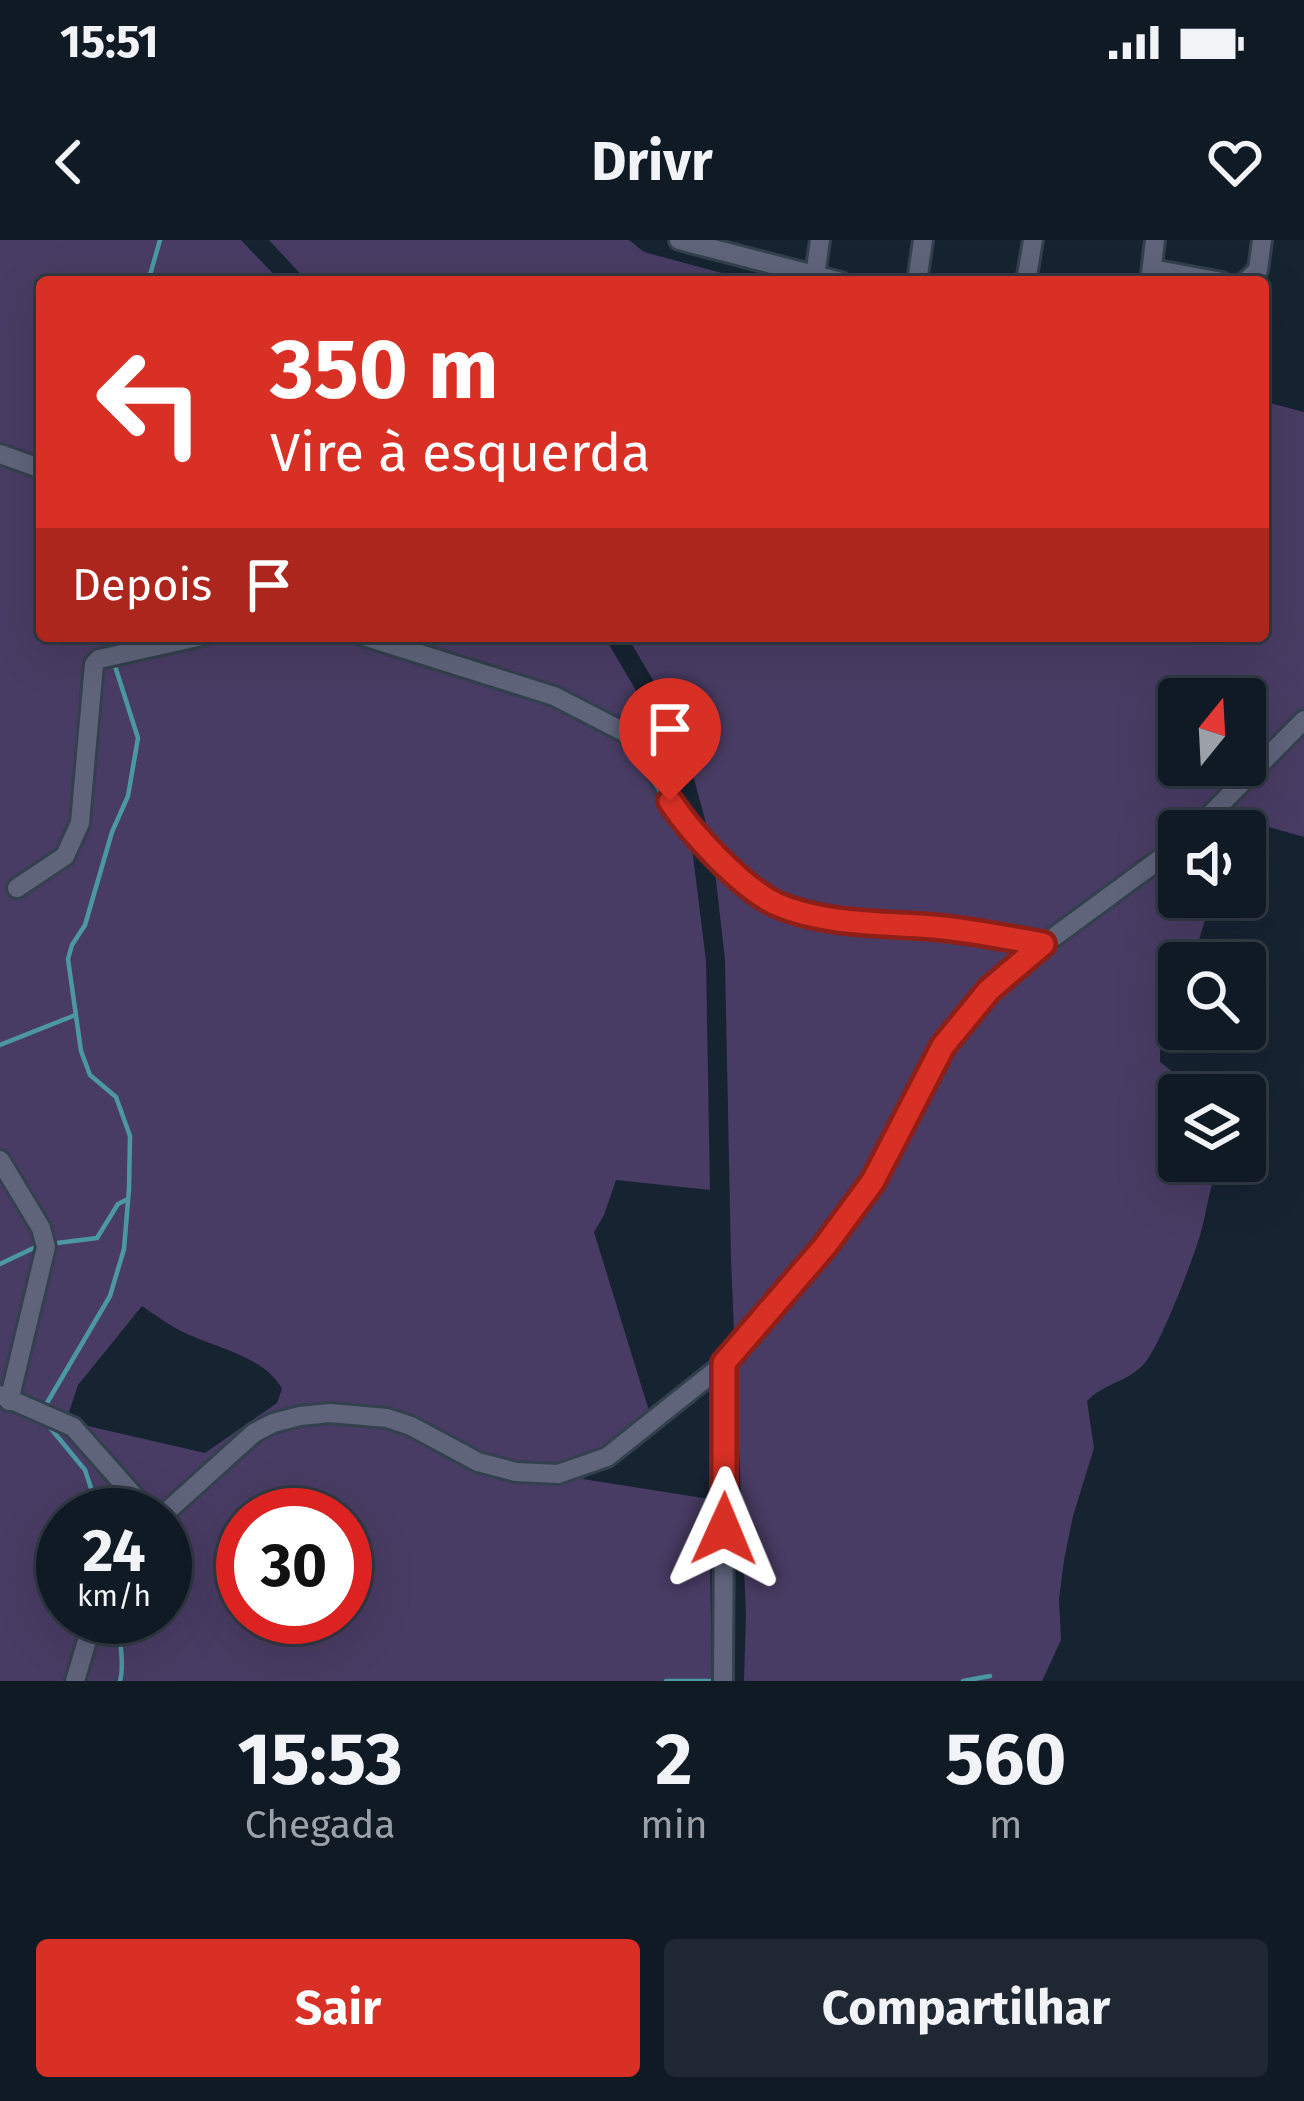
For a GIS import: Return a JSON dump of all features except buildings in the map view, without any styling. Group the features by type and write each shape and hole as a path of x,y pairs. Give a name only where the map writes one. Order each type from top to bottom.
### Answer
{"street":[{"path":"679,240 709,244 815,276 820,240"},
{"path":"918,276 923,240"},
{"path":"1027,276 1033,240"},
{"path":"1151,276 1155,240"},
{"path":"1252,276 1258,270 1262,240"},
{"path":"0,454 36,467"},
{"path":"17,888 65,856 80,823 94,664 175,642"},
{"path":"382,642 554,696 624,732 643,749 690,831 758,893 780,905 857,922 965,931 1043,944"},
{"path":"1215,810 1304,720"},
{"path":"192,1489 254,1433 300,1415 387,1418 478,1462 542,1475 573,1471 607,1457 724,1363 825,1246 873,1181 943,1046 989,990 1043,944 1158,860"},
{"path":"0,1160 46,1247 5,1398 74,1426 128,1488"},
{"path":"723,1681 724,1363"},
{"path":"75,1681 86,1644"}],"shaded area":[{"path":"0,240 241,240 275,276 36,276 36,642 608,642 661,733 692,848 706,961 710,1190 616,1180 594,1232 650,1414 583,1479 709,1499 712,1681 0,1681","holes":["142,1306 183,1332 264,1368 282,1389 277,1403 205,1453 66,1421 78,1385"]},
{"path":"269,240 629,240 644,252 733,276 302,276"},
{"path":"1269,403 1304,412 1304,837 1266,826 1266,810 1158,810 1158,918 1206,918 1198,942 1158,942 1160,1062 1173,1072 1190,1074 1158,1074 1158,1182 1213,1182 1191,1261 1154,1349 1133,1373 1087,1401 1094,1448 1064,1560 1061,1640 1042,1681 744,1681 746,1615 731,1260 725,960 712,845 679,724 631,642 1269,642"}],"waterway":[{"path":"150,276 160,240"},
{"path":"44,1408 110,1296 124,1249 130,1136 116,1097 90,1075 81,1051 68,959 85,925 112,832 128,796 138,738 115,666"},
{"path":"0,1045 73,1016"},
{"path":"49,1244 97,1238 118,1204 128,1199"},
{"path":"0,1264 38,1246"},
{"path":"43,1419 85,1470 91,1488"},
{"path":"120,1681 121,1644"},
{"path":"963,1681 990,1676"},
{"path":"666,1681 714,1681"}],"route":[{"path":"670,801 690,831 758,893 780,905 857,922 965,931 1043,944 965,1017 925,1076 873,1181 825,1246 724,1363 724,1529"}]}
